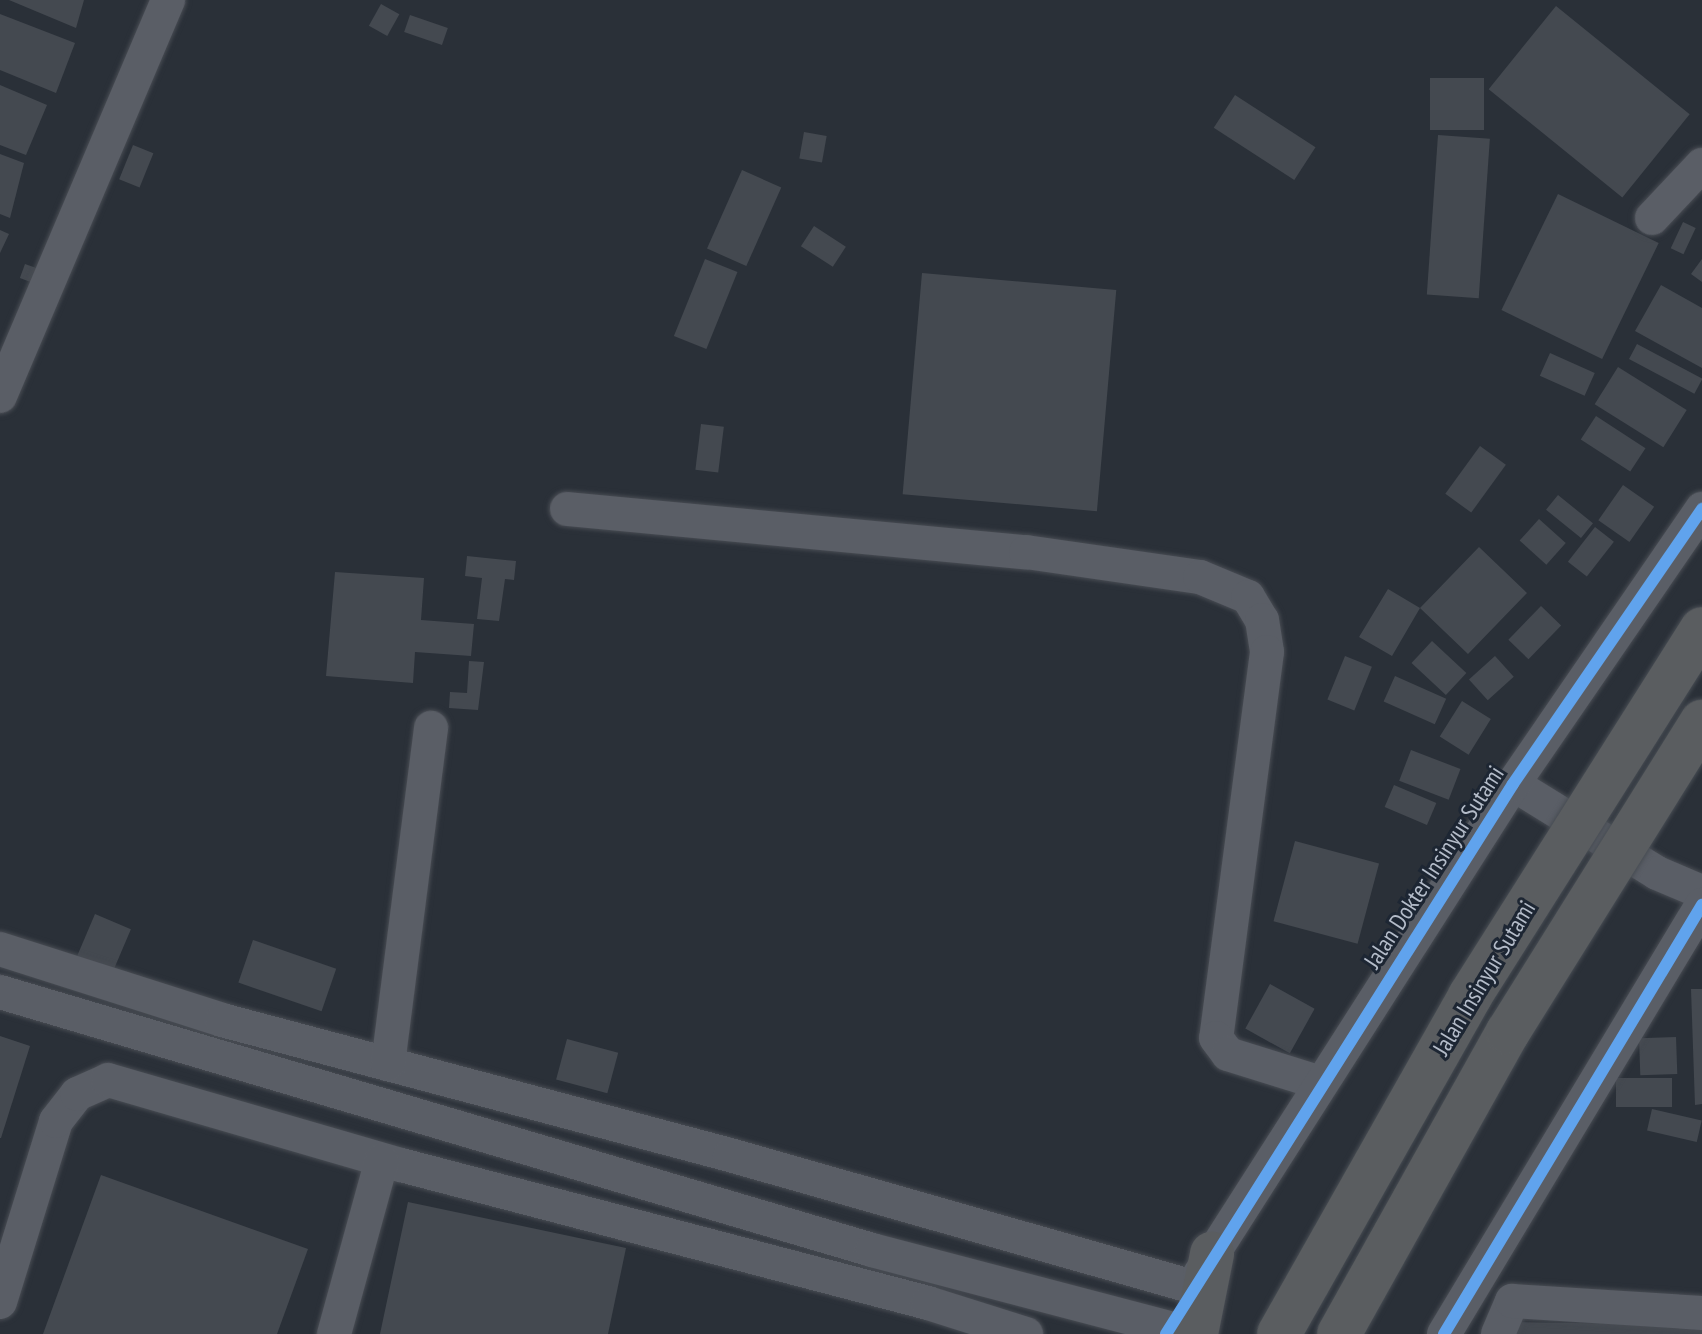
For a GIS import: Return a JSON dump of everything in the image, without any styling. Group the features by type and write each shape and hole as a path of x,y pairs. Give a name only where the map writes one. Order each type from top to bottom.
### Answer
{"highway":[{"name":"Jalan Insinyur Sutami","path":"1279,1334 1470,996 1702,629"},
{"name":"Jalan Insinyur Sutami","path":"1339,1334 1508,1032 1702,722"},
{"path":"1177,1332 1202,1270"}],"street":[{"path":"0,396 168,0"},
{"path":"1652,218 1702,165"},
{"path":"567,509 1026,552 1200,577 1248,597 1262,620 1267,652 1216,1038 1228,1054 1321,1083"},
{"name":"Jalan Dokter Insinyur Sutami","path":"1202,1270 1513,784 1702,509"},
{"path":"388,1064 431,728"},
{"path":"1513,784 1657,873 1702,892"},
{"path":"1444,1334 1692,946 1702,905"},
{"path":"0,949 222,1020 1202,1270"},
{"path":"0,992 857,1246 1177,1332"},
{"path":"0,1302 56,1121 77,1094 93,1084 108,1080 382,1160 883,1290 1026,1334"},
{"path":"334,1334 382,1160"},
{"path":"1498,1334 1512,1301 1702,1313"}],"building":[{"path":"9,0 84,0 76,28"},
{"path":"381,4 399,14 387,36 369,26"},
{"path":"1556,6 1690,114 1622,197 1489,89"},
{"path":"0,14 75,43 56,93 0,70"},
{"path":"410,15 448,28 442,45 404,32"},
{"path":"1430,78 1484,78 1484,130 1430,130"},
{"path":"0,85 47,105 26,155 0,145"},
{"path":"1235,95 1316,147 1294,180 1214,128"},
{"path":"804,132 827,136 822,163 799,159"},
{"path":"1438,135 1490,139 1479,298 1427,295"},
{"path":"133,145 153,153 140,188 119,179"},
{"path":"0,154 24,163 10,218 0,214"},
{"path":"742,170 781,187 746,266 707,249"},
{"path":"1558,194 1659,243 1602,359 1501,310"},
{"path":"1683,222 1696,228 1683,254 1671,248"},
{"path":"814,226 846,247 833,267 801,246"},
{"path":"0,230 9,234 0,253"},
{"path":"705,259 737,272 706,349 674,336"},
{"path":"1702,259 1702,282 1691,274"},
{"path":"25,264 36,268 31,282 20,278"},
{"path":"922,273 1116,290 1097,511 903,494"},
{"path":"1661,285 1702,308 1702,368 1635,331"},
{"path":"1637,344 1702,379 1694,394 1629,359"},
{"path":"1550,353 1595,373 1585,396 1540,376"},
{"path":"1618,367 1687,410 1663,447 1595,404"},
{"path":"1596,416 1645,448 1630,472 1581,439"},
{"path":"701,424 724,427 718,472 695,470"},
{"path":"1480,446 1506,465 1471,513 1445,494"},
{"path":"1623,485 1654,507 1629,542 1598,520"},
{"path":"1558,495 1593,523 1581,538 1546,510"},
{"path":"1539,519 1566,543 1546,565 1520,541"},
{"path":"1595,527 1614,542 1587,576 1568,562"},
{"path":"1479,547 1527,593 1468,654 1420,608"},
{"path":"467,556 516,561 514,580 505,579 499,621 477,619 482,578 465,576"},
{"path":"335,572 424,578 421,620 474,624 471,656 415,652 413,683 326,676"},
{"path":"1388,589 1420,608 1392,656 1359,637"},
{"path":"1541,606 1561,625 1528,659 1508,640"},
{"path":"1432,641 1466,673 1446,695 1412,663"},
{"path":"1345,656 1372,667 1354,710 1327,700"},
{"path":"1495,656 1514,677 1488,700 1469,679"},
{"path":"469,661 484,662 478,710 449,708 450,692 467,693"},
{"path":"1395,676 1446,699 1435,724 1384,702"},
{"path":"1462,701 1491,719 1469,755 1440,737"},
{"path":"1411,750 1460,769 1449,800 1399,781"},
{"path":"1394,785 1436,803 1427,825 1385,807"},
{"path":"1295,841 1379,864 1358,944 1274,921"},
{"path":"95,914 131,929 111,977 75,962"},
{"path":"253,940 336,969 322,1011 238,983"},
{"path":"1270,984 1315,1009 1290,1053 1245,1029"},
{"path":"1691,989 1702,989 1702,1104 1695,1105"},
{"path":"0,1036 30,1046 1,1138 0,1138"},
{"path":"1676,1037 1677,1074 1640,1075 1639,1038"},
{"path":"567,1039 618,1053 607,1093 556,1080"},
{"path":"1616,1078 1672,1078 1672,1107 1616,1107"},
{"path":"1652,1109 1702,1120 1697,1142 1647,1130"},
{"path":"101,1175 308,1249 277,1334 43,1334"},
{"path":"408,1202 626,1248 608,1334 380,1334"},
{"path":"1506,1322 1702,1325 1702,1334 1506,1334"}],"cycle path":[{"path":"1166,1334 1513,784 1702,509"},
{"path":"1444,1334 1702,905"}]}
